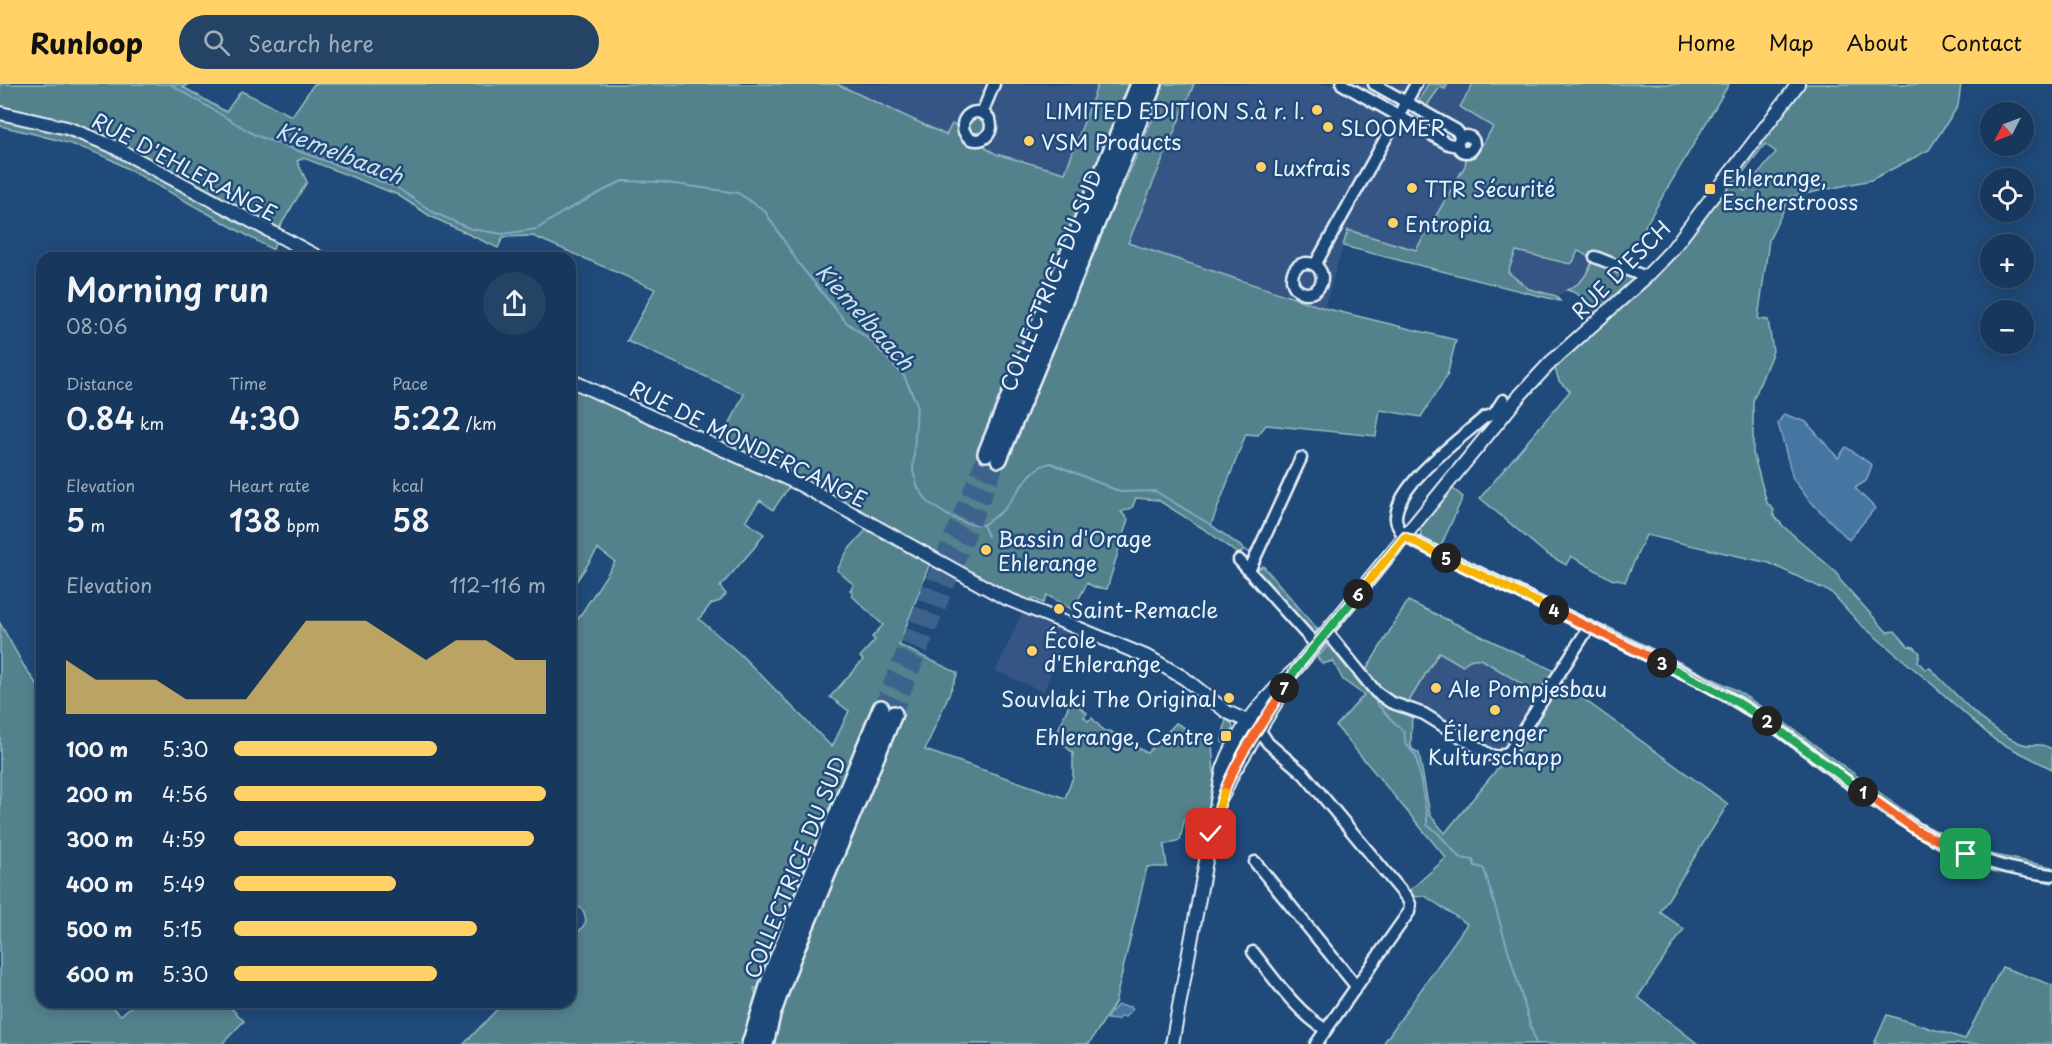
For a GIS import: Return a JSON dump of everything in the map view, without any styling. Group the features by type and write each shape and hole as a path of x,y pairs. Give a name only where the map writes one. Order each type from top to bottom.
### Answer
{"highway":[{"name":"COLLECTRICE DU SUD","path":"1139,84 993,456 1154,84"},
{"name":"COLLECTRICE DU SUD","path":"750,1044 774,967 888,711 792,959 772,1015 765,1044"}],"main road":[{"name":"RUE D'ESCH","path":"1211,834 1223,769 1244,726 1269,694 1296,669 1327,632 1405,537 1499,415 1550,363 1646,278 1671,251 1798,84"},
{"name":"RUE D'EHLERANGE","path":"0,113 89,135 309,252"},
{"name":"RUE DE MONDERCANGE","path":"576,384 799,484 1003,597 1150,658 1184,678 1256,734"},
{"name":"RUE D'ESCH","path":"1211,834 1226,789 1296,669"},
{"path":"1172,1044 1211,834"}],"street":[{"path":"982,113 993,84"},
{"path":"1342,84 1448,144 1460,142 1456,130 1374,84"},
{"path":"1315,265 1416,84"},
{"path":"1595,257 1646,278"},
{"name":"RUE D'ESCH","path":"1405,537 1399,530 1396,517 1402,496 1425,469 1485,417 1499,415 1503,400"},
{"path":"1250,571 1301,458"},
{"path":"1405,537 1696,679 1732,699 1776,727 1900,819 1935,841 1993,865 2052,875"},
{"path":"1239,560 1316,645"},
{"path":"1327,632 1376,692 1390,702 1424,714 1490,755 1500,757 1510,751 1589,627"},
{"path":"1256,734 1304,774 1410,904 1409,912 1316,1044"},
{"path":"1255,862 1356,986"},
{"path":"1253,952 1299,1008 1326,1030"}],"shaded area":[{"path":"837,84 1098,84 1065,173 990,152 981,140 962,126 947,136"},
{"path":"1194,84 1428,84 1418,102 1428,107 1440,86 1445,89 1448,84 1473,84 1460,107 1493,127 1475,157 1466,158 1465,166 1416,250 1348,230 1324,308 1128,243"},
{"path":"1516,251 1573,262 1576,256 1584,255 1593,259 1587,273 1577,286 1556,296 1529,289 1508,272"},
{"path":"1784,414 1806,422 1838,458 1846,447 1872,465 1866,481 1855,488 1875,508 1849,540 1809,500 1793,479 1778,423"},
{"name":"École d'Ehlerange","path":"1022,613 1066,632 1044,692 996,671"},
{"path":"1439,652 1465,662 1474,658 1481,659 1543,697 1502,763 1452,731 1406,707"},
{"path":"1118,1005 1133,1009 1125,1017 1121,1016 1117,1020 1107,1019 1109,1014"}],"green space":[{"path":"0,84 189,84 183,87 226,112 241,91 292,116 314,84 837,84 946,135 952,124 962,126 968,114 981,113 986,115 991,124 987,135 981,140 987,149 996,154 1065,173 1098,84 1131,84 1015,439 1119,188 1122,189 1153,118 1162,84 1194,84 1128,243 1324,308 1456,340 1447,376 1421,417 1380,410 1376,436 1266,425 1258,435 1246,434 1211,525 1244,549 1239,555 1207,531 1158,500 1136,498 1132,508 1121,512 1128,519 1107,589 1094,587 1087,583 1073,610 1047,595 1043,603 1032,598 1031,601 1019,595 1014,596 802,480 721,442 744,394 627,341 655,289 576,255 576,252 570,252 533,236 503,237 498,248 430,216 398,195 304,158 297,161 307,182 279,228 273,250 112,160 71,144 0,126"},
{"path":"1428,84 1448,84 1445,89 1440,87 1428,104 1429,108 1418,102"},
{"path":"1473,84 1729,84 1621,267 1646,277 1799,84 1961,84 1958,106 1929,150 1871,180 1790,197 1769,240 1758,319 1768,320 1773,351 1753,401 1753,453 1767,503 1783,526 1837,573 1840,580 1887,632 1895,631 1908,646 1914,647 1920,653 1918,662 1925,669 1930,668 1983,720 2020,743 2043,745 2052,749 2052,769 1995,740 1860,624 1832,593 1769,563 1646,535 1625,582 1618,579 1613,580 1571,556 1566,565 1545,553 1480,498 1570,391 1559,381 1555,369 1545,359 1594,316 1585,300 1567,290 1584,278 1593,259 1578,251 1570,264 1516,251 1508,272 1529,289 1556,296 1560,301 1343,246 1348,230 1416,250 1465,166 1466,158 1475,157 1493,127 1460,107","holes":["1765,144 1776,152 1745,191 1735,183"]},
{"path":"576,390 789,487 773,510 760,500 745,521 764,534 720,587 726,594 720,601 711,604 699,619 741,655 832,747 849,711 830,697 863,660 860,657 875,640 872,637 883,625 851,595 853,593 850,590 854,585 837,570 848,550 867,529 930,563 899,645 958,673 925,750 1065,798 1073,777 1073,753 1055,737 1071,700 1087,713 1084,717 1088,721 1092,718 1104,731 1110,731 1147,753 1176,723 1212,743 1215,792 1205,821 1185,817 1180,840 1164,845 1167,867 1147,867 1115,1003 1089,1044 772,1044 863,734 758,989 754,988 756,995 742,1044 464,1044 498,1008 576,1008 576,934 586,921 584,912 576,904 576,622 615,562 598,549 576,582"},
{"path":"1452,488 1463,497 1439,550 1424,543 1420,526"},
{"path":"1263,566 1317,629 1313,635 1258,574 1258,569"},
{"path":"1408,601 1559,673 1556,679 1728,804 1660,912 1684,929 1638,997 1698,1044 1383,1044 1467,924 1425,896 1414,897 1409,891 1446,858 1336,726 1364,695 1343,680 1333,661 1323,664 1317,658 1329,644 1338,646 1363,675","holes":["1439,652 1463,666 1471,660 1481,659 1543,697 1502,763 1445,833 1430,815 1419,753 1412,749 1411,745 1412,709 1406,706"]},
{"path":"0,623 36,683 36,1008 112,1008 121,1015 129,1008 231,1008 244,1021 222,1044 0,1044"},
{"path":"1606,626 1736,690 1781,720 1921,823 1986,853 2052,867 2052,883 1992,871 1915,836 1736,706 1598,637"},
{"path":"1226,719 1232,724 1233,729 1227,744 1222,742"},
{"path":"2002,967 2052,985 2052,1044 1874,1044 1887,1015 1965,1039"}],"waterway":[{"name":"Kiemelbaach","path":"170,84 255,135 396,187 433,212 471,229 503,234 537,229 563,212 622,181 661,182 738,193 764,210 799,264 846,322 871,341 904,376 917,404 913,471 918,488 929,503 947,515 966,523 983,525 1003,510 1036,470 1051,463 1121,492 1155,491 1211,525 1251,554"},
{"path":"983,525 988,536"},
{"path":"1263,566 1317,629"},
{"path":"1337,656 1404,732 1406,744 1416,756 1427,825 1438,833 1460,858 1473,860 1475,866 1483,868 1536,1044"}],"tunnel":[{"path":"881,708 986,453"},
{"path":"894,714 999,459"}],"place":[{"name":"LIMITED EDITION S.à r. l.","path":"1317,110"},
{"name":"SLOOMER","path":"1328,127"},
{"name":"VSM Products","path":"1029,141"},
{"name":"Luxfrais","path":"1261,167"},
{"name":"TTR Sécurité","path":"1412,188"},
{"name":"Ehlerange, Escherstrooss","path":"1710,189"},
{"name":"Entropia","path":"1393,223"},
{"name":"Bassin d'Orage Ehlerange","path":"986,550"},
{"name":"Saint-Remacle","path":"1059,609"},
{"name":"École d'Ehlerange","path":"1032,651"},
{"name":"Ale Pompjesbau","path":"1436,688"},
{"name":"Souvlaki The Original","path":"1229,698"},
{"name":"Éilerenger Kulturschapp","path":"1495,710"},
{"name":"Ehlerange, Centre","path":"1226,736"}],"route":[{"path":"1211,834 1233,773 1296,669 1405,537 1696,679 1732,699 1776,727 1916,830 1945,846 1966,854"}]}
